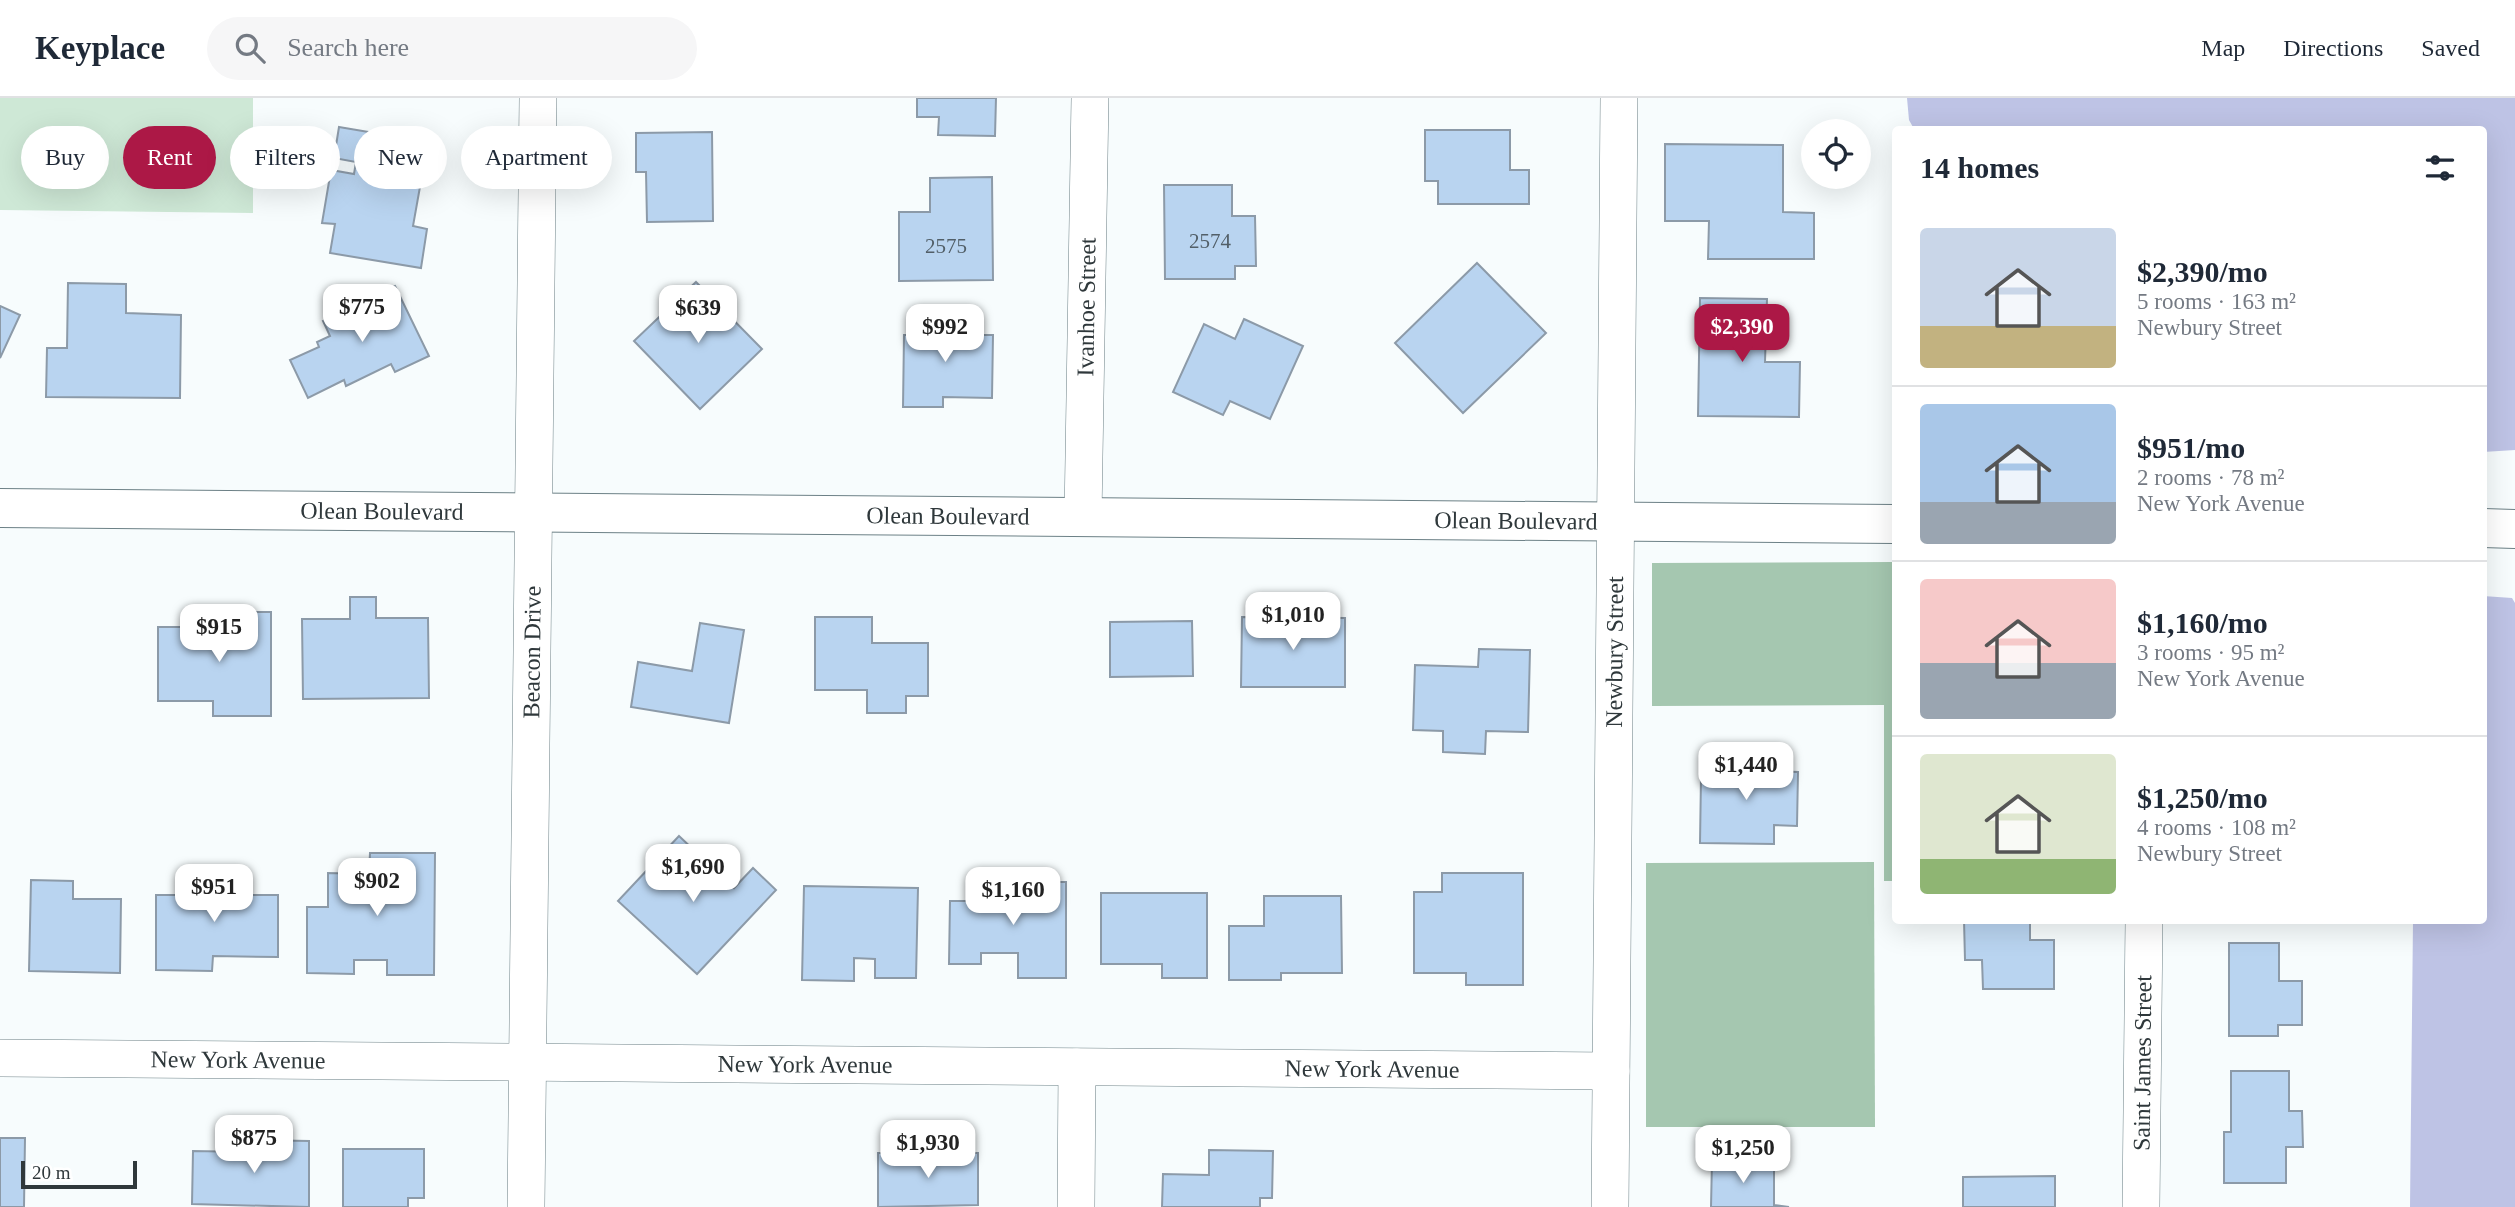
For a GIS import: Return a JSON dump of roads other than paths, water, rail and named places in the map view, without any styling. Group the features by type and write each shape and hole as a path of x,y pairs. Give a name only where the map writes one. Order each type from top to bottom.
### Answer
{"street":[{"name":"Beacon Drive","path":"526,1207 538,98"},
{"name":"Ivanhoe Street","path":"1083,517 1090,98"},
{"name":"Newbury Street","path":"1610,1207 1619,98"},
{"name":"Olean Boulevard","path":"0,508 1892,524"},
{"path":"2487,528 2515,529"},
{"name":"Saint James Street","path":"2141,1207 2144,924"},
{"name":"New York Avenue","path":"0,1058 1611,1071"},
{"path":"1076,1207 1077,1067"}],"water":[{"path":"1907,98 2515,98 2515,450 2487,452 2487,126 1912,126 1909,120"},
{"path":"2487,596 2512,598 2515,603 2515,1207 2410,1207 2413,924 2487,924"}]}
